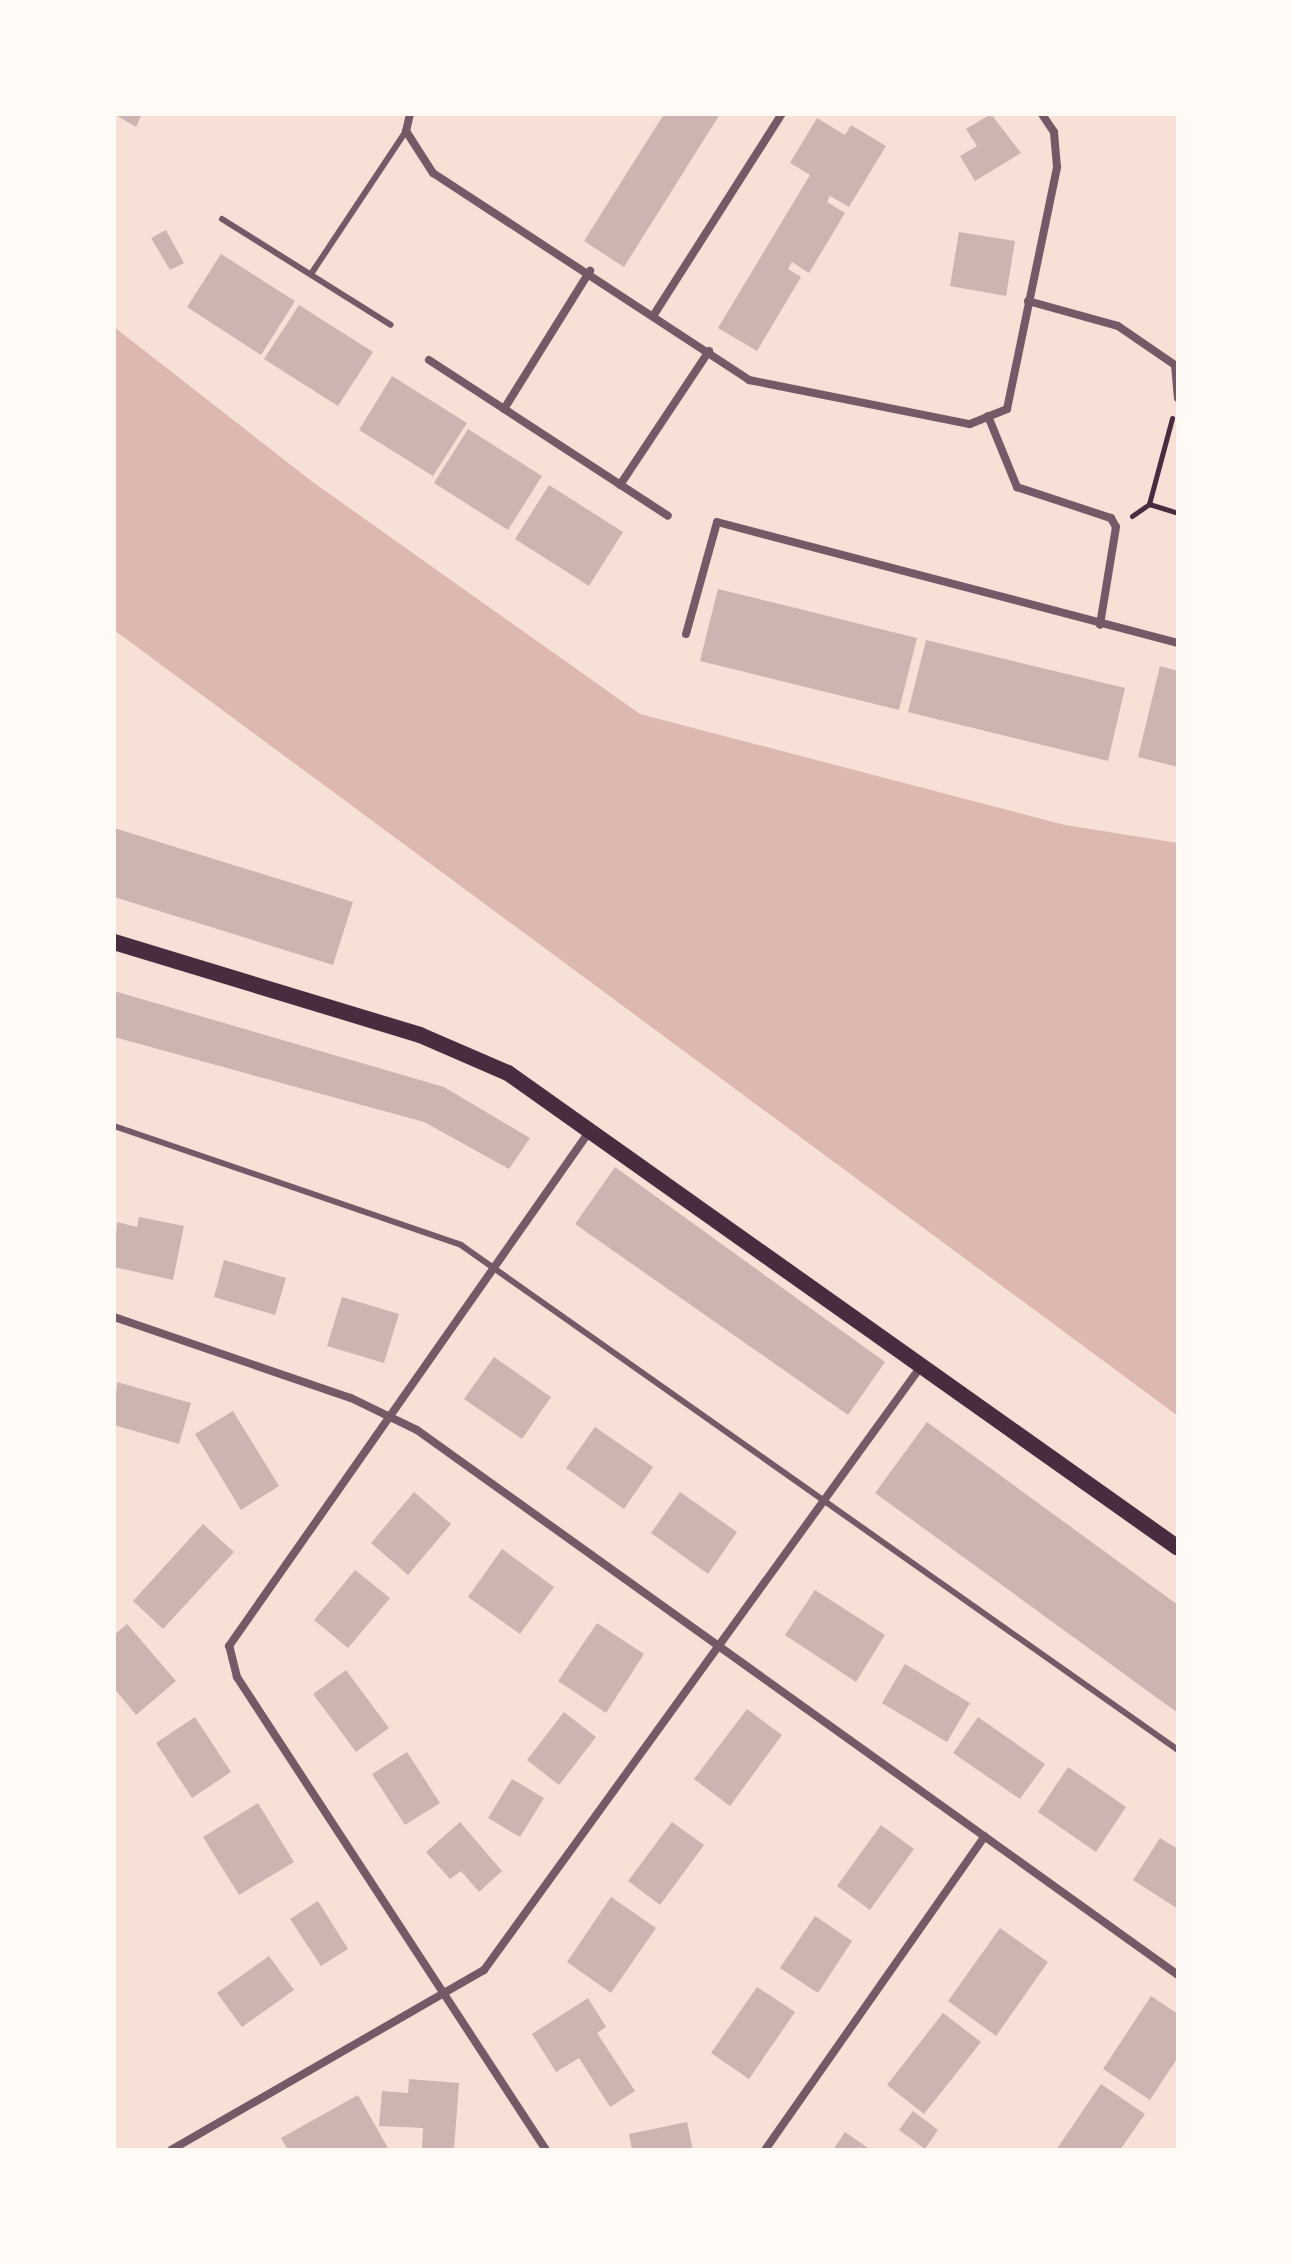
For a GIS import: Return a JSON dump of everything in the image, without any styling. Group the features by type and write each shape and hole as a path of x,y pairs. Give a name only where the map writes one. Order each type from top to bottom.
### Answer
{"main road":[{"path":"114,942 455,1048 592,1129 1178,1548"}],"street":[{"path":"410,114 406,131 433,173 762,384 970,424 1007,409 1057,167 1054,132 1042,114"},
{"path":"655,313 782,114"},
{"path":"504,409 590,271"},
{"path":"1028,301 1118,326 1175,365 1178,398"},
{"path":"620,485 709,351"},
{"path":"429,360 668,516"},
{"path":"988,416 1017,487 1111,518 1116,527 1100,625"},
{"path":"686,634 717,522 1178,643"},
{"path":"546,2150 230,1661 233,1631 592,1129"},
{"path":"114,1317 387,1413 1178,1975"},
{"path":"171,2150 445,1996 502,1950 922,1365"},
{"path":"765,2150 985,1836"}],"lane":[{"path":"311,274 406,131"},
{"path":"222,219 391,325"},
{"path":"114,1126 461,1245 494,1265 1178,1750"}],"path":[{"path":"1116,527 1149,504 1178,398"},
{"path":"1149,504 1178,513"}],"shaded area":[{"path":"114,327 314,483 640,714 1065,825 1178,843 1178,1416 114,630"}],"building":[{"path":"114,114 142,114 136,127"},
{"path":"664,114 720,114 624,267 584,241"},
{"path":"991,114 1021,153 975,181 960,156 977,146 966,129"},
{"path":"817,118 845,135 851,125 886,146 849,207 830,196 827,202 845,213 809,273 792,262 788,269 801,277 757,351 718,328 810,175 790,163"},
{"path":"166,230 184,263 170,270 151,238"},
{"path":"959,232 1015,241 1006,296 950,286"},
{"path":"221,254 295,301 261,355 187,307"},
{"path":"299,305 373,352 338,406 264,359"},
{"path":"392,376 467,423 433,476 359,430"},
{"path":"468,429 542,476 508,530 434,483"},
{"path":"549,485 623,532 589,586 515,539"},
{"path":"718,589 917,638 899,710 700,661"},
{"path":"926,640 1125,688 1108,761 908,712"},
{"path":"1160,666 1178,671 1178,767 1138,757"},
{"path":"114,828 353,902 333,965 114,897"},
{"path":"114,991 444,1087 530,1138 509,1169 424,1122 114,1037"},
{"path":"615,1167 885,1362 848,1415 575,1224"},
{"path":"139,1217 184,1226 173,1280 114,1267 117,1222 137,1227"},
{"path":"224,1260 286,1278 275,1315 214,1297"},
{"path":"342,1297 399,1314 384,1363 327,1346"},
{"path":"494,1357 551,1397 522,1439 464,1399"},
{"path":"117,1382 191,1403 179,1444 114,1425"},
{"path":"233,1411 279,1486 241,1510 195,1434"},
{"path":"927,1422 1178,1605 1178,1713 875,1493"},
{"path":"595,1427 653,1467 624,1509 566,1468"},
{"path":"414,1492 451,1524 408,1575 371,1543"},
{"path":"680,1492 737,1532 708,1574 651,1533"},
{"path":"203,1524 234,1552 163,1629 133,1601"},
{"path":"502,1549 554,1587 520,1634 468,1597"},
{"path":"355,1570 390,1598 348,1648 314,1620"},
{"path":"815,1590 885,1635 856,1682 785,1635"},
{"path":"597,1623 644,1654 606,1713 558,1681"},
{"path":"127,1624 176,1681 136,1715 114,1688 114,1635"},
{"path":"905,1664 970,1703 947,1742 882,1703"},
{"path":"346,1670 389,1728 356,1752 313,1694"},
{"path":"747,1709 782,1735 730,1806 694,1779"},
{"path":"564,1712 596,1737 559,1785 527,1760"},
{"path":"195,1717 231,1772 192,1798 156,1743"},
{"path":"978,1717 1045,1764 1020,1799 953,1753"},
{"path":"407,1752 440,1803 405,1825 372,1774"},
{"path":"1068,1767 1126,1807 1096,1852 1038,1812"},
{"path":"512,1779 544,1798 520,1837 488,1818"},
{"path":"258,1803 294,1862 239,1895 203,1837"},
{"path":"460,1822 502,1871 479,1892 461,1871 450,1879 426,1852"},
{"path":"672,1822 704,1845 660,1905 628,1881"},
{"path":"881,1825 914,1849 870,1910 837,1886"},
{"path":"1160,1838 1178,1849 1178,1909 1133,1880"},
{"path":"611,1897 656,1928 611,1993 567,1962"},
{"path":"318,1901 348,1949 321,1966 290,1919"},
{"path":"815,1916 852,1941 818,1993 780,1968"},
{"path":"1000,1928 1048,1962 996,2036 948,2001"},
{"path":"269,1956 294,1990 242,2027 217,1993"},
{"path":"757,1987 795,2012 749,2079 711,2053"},
{"path":"1151,1996 1178,2014 1178,2057 1150,2100 1103,2069"},
{"path":"588,1998 606,2027 597,2033 635,2091 610,2107 579,2058 556,2072 532,2034"},
{"path":"943,2013 981,2042 924,2114 887,2085"},
{"path":"409,2079 459,2083 454,2150 422,2150 423,2128 379,2126 382,2091 408,2093"},
{"path":"1101,2084 1145,2114 1120,2150 1056,2150"},
{"path":"358,2095 389,2150 288,2150 281,2138"},
{"path":"913,2111 938,2130 925,2149 899,2130"},
{"path":"687,2122 693,2150 632,2150 629,2134"},
{"path":"845,2132 871,2150 833,2150"}]}
